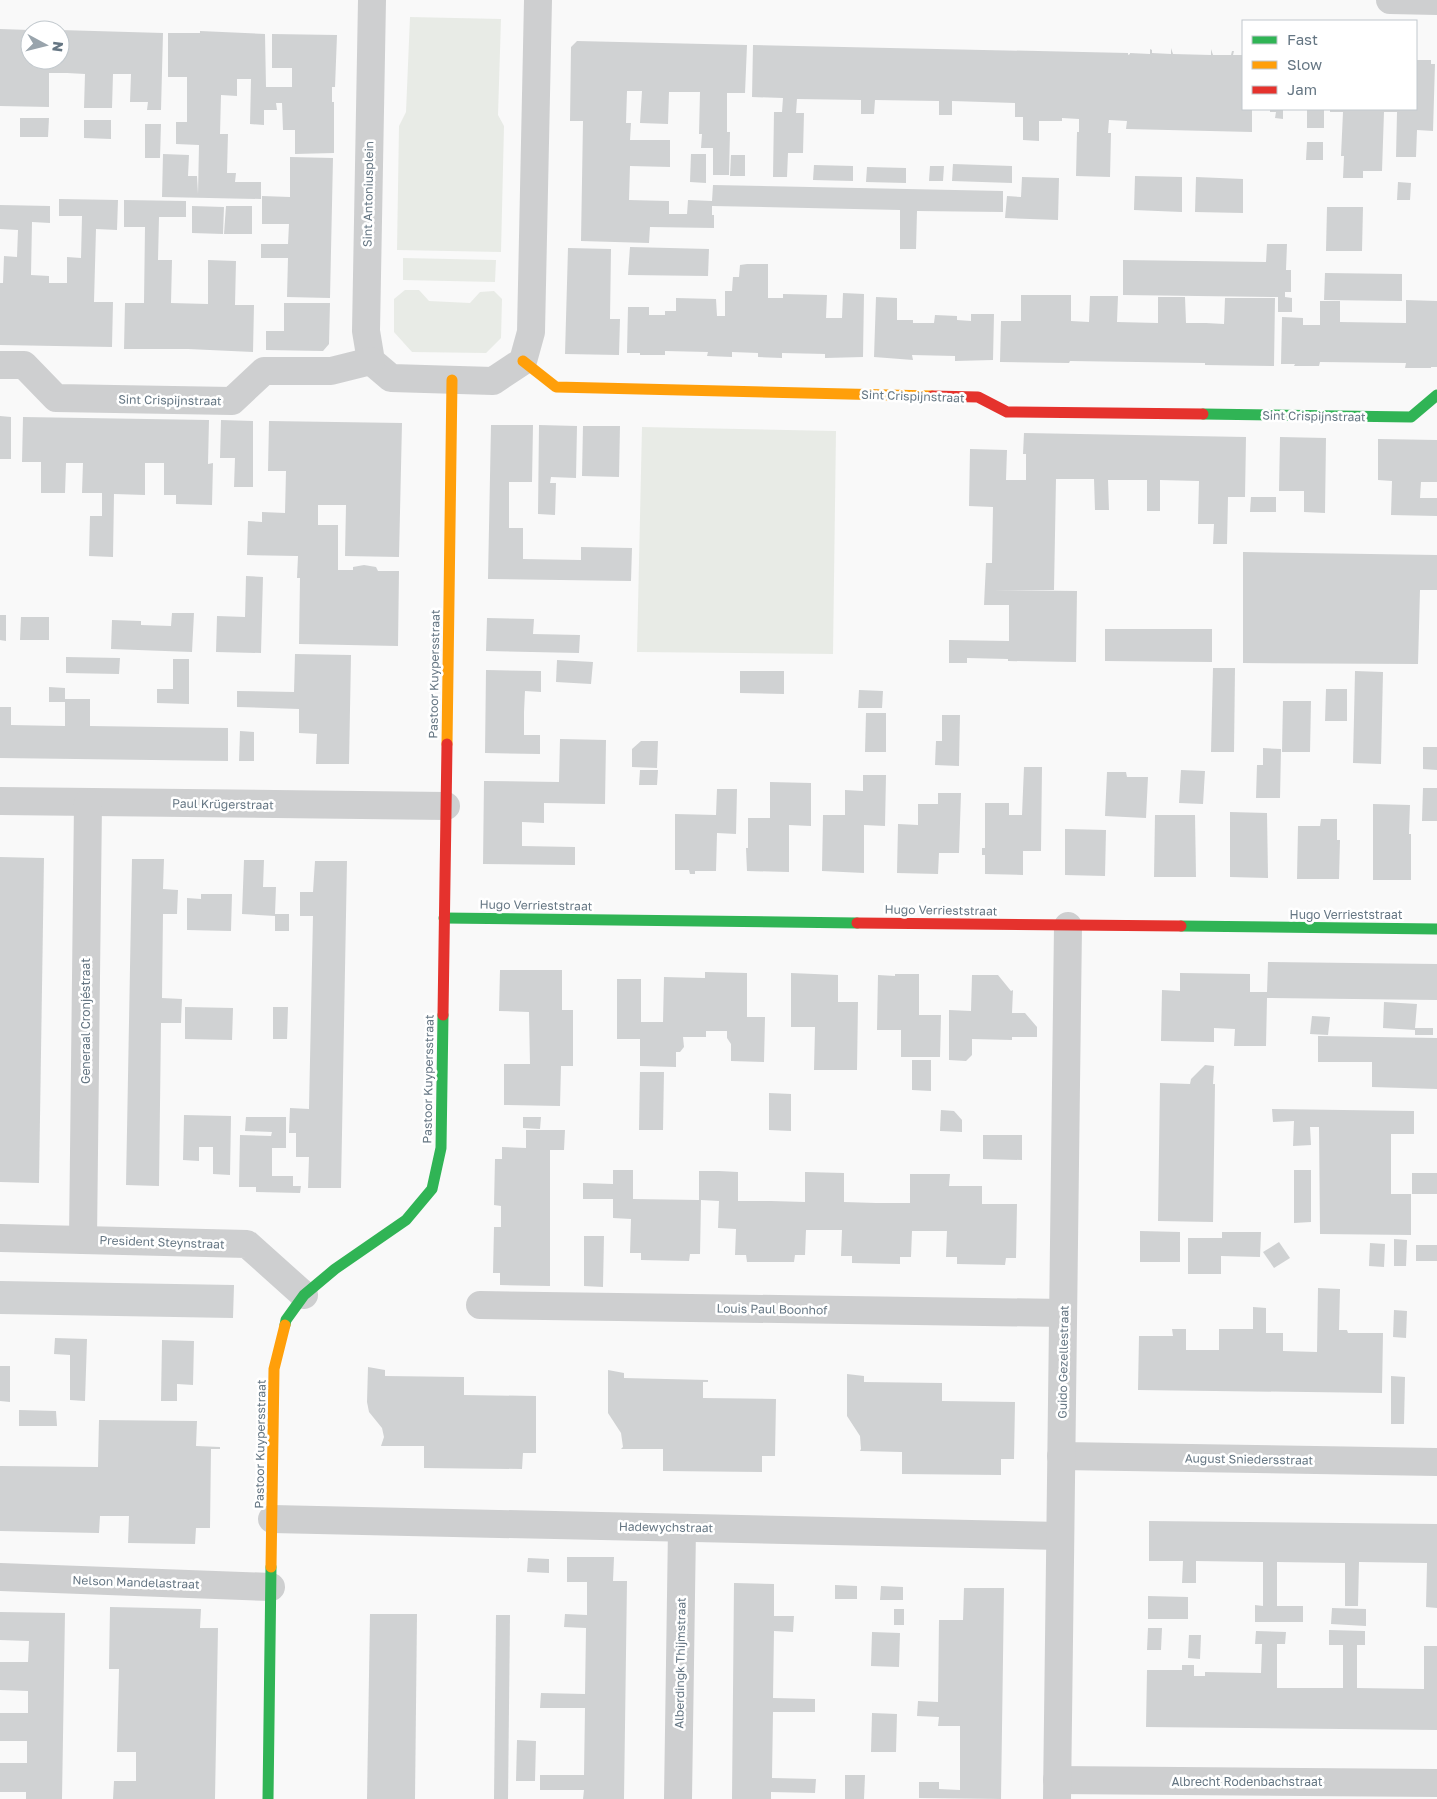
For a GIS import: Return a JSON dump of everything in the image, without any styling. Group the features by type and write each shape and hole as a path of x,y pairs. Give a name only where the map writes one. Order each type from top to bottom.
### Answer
{"street":[{"name":"Sint Antoniusplein","path":"372,0 366,331 381,370"},
{"path":"522,361 532,332 538,0"},
{"path":"1390,0 1437,1"},
{"name":"Sint Crispijnstraat","path":"0,365 24,365 56,398 232,401 264,371 381,370 452,380 494,381 522,361 556,387 978,397 1007,412 1411,418 1437,394"},
{"name":"Pastoor Kuypersstraat","path":"268,1799 274,1369 286,1320 304,1295 335,1269 406,1220 432,1189 441,1148 452,380"},
{"name":"Paul Krügerstraat","path":"0,801 446,806"},
{"name":"Generaal Cronjéstraat","path":"83,1240 88,803"},
{"name":"Hugo Verrieststraat","path":"444,918 1437,929"},
{"name":"Guido Gezellestraat","path":"1057,1789 1068,926"},
{"name":"President Steynstraat","path":"0,1238 248,1244 304,1295"},
{"name":"Louis Paul Boonhof","path":"480,1305 1063,1313"},
{"name":"August Sniedersstraat","path":"1061,1456 1437,1462"},
{"name":"Hadewychstraat","path":"272,1519 1060,1536"},
{"name":"Alberdingk Thijmstraat","path":"678,1799 682,1528"},
{"name":"Nelson Mandelastraat","path":"0,1577 271,1588"},
{"name":"Albrecht Rodenbachstraat","path":"1057,1789 1437,1783"}],"shaded area":[{"path":"410,17 501,19 498,115 504,126 501,252 397,250 399,126 406,112"},
{"path":"403,258 496,260 495,282 403,280"},
{"path":"405,290 419,290 429,301 470,303 480,292 494,291 502,299 501,338 486,353 412,352 394,332 394,299"},
{"path":"642,427 836,431 833,654 637,652"}],"building":[{"path":"0,29 20,30 20,70 70,70 70,30 163,33 161,110 147,110 148,102 130,102 131,74 113,74 112,108 84,108 85,74 67,73 49,73 49,107 0,106"},
{"path":"200,31 265,34 266,87 292,87 292,68 272,68 272,34 337,35 335,87 332,87 332,102 334,102 334,153 295,154 295,130 283,130 282,103 276,103 277,110 264,110 264,125 250,124 251,79 237,79 237,96 221,95 220,134 228,134 227,173 236,173 235,182 261,182 261,199 162,197 163,154 189,155 188,176 197,176 198,194 199,145 176,144 176,122 187,122 187,77 168,77 168,33 200,33"},
{"path":"577,41 747,45 745,93 727,93 727,132 730,132 729,175 713,175 713,148 701,148 702,134 699,134 700,92 669,92 668,124 640,123 642,91 627,91 626,123 631,123 630,140 670,140 670,167 630,166 629,200 669,201 669,214 687,214 688,200 712,201 713,185 1003,191 1003,212 917,211 916,249 900,249 900,210 712,206 714,228 650,227 649,243 581,241 583,121 570,121 571,47"},
{"path":"753,45 1128,53 1128,55 1130,53 1150,54 1150,49 1152,53 1171,54 1171,48 1173,54 1211,55 1211,49 1213,55 1231,55 1232,51 1234,51 1233,55 1242,55 1242,110 1252,110 1252,132 1126,129 1127,121 1109,120 1108,133 1111,133 1110,177 1076,176 1079,119 1062,118 1062,121 1039,121 1039,141 1023,140 1023,117 1015,117 1015,103 952,101 952,115 939,115 939,101 875,100 874,114 861,114 861,100 797,99 796,113 804,113 803,153 788,153 787,177 773,177 774,112 782,112 783,98 752,97"},
{"path":"1417,60 1431,60 1431,64 1435,64 1433,131 1417,130 1416,157 1396,157 1397,112 1384,112 1382,171 1363,171 1363,178 1343,178 1344,156 1341,156 1343,112 1330,112 1330,110 1417,110"},
{"path":"1270,110 1283,110 1283,119 1275,118 1276,112 1270,112"},
{"path":"1307,110 1324,110 1324,128 1307,128"},
{"path":"20,118 49,118 48,137 20,137"},
{"path":"84,120 111,120 111,139 84,138"},
{"path":"145,124 161,124 160,158 145,158"},
{"path":"1307,142 1323,142 1323,160 1306,160"},
{"path":"691,154 706,154 706,183 690,182"},
{"path":"731,155 745,155 745,176 730,176"},
{"path":"290,157 333,158 330,298 287,297 288,258 261,258 261,244 288,244 289,224 262,224 262,196 290,197"},
{"path":"953,164 1012,166 1012,183 952,181"},
{"path":"814,165 853,166 853,181 813,180"},
{"path":"930,166 944,166 943,181 929,181"},
{"path":"867,167 906,168 906,183 866,182"},
{"path":"1135,176 1182,177 1182,212 1134,210"},
{"path":"1022,177 1059,178 1058,220 1005,218 1007,196 1021,197"},
{"path":"1196,177 1243,179 1243,213 1195,212"},
{"path":"1398,182 1411,183 1410,200 1397,200"},
{"path":"59,199 118,200 117,230 96,229 94,302 113,302 112,347 0,345 0,283 3,283 4,256 17,257 18,230 0,229 0,205 50,206 50,223 32,222 31,275 49,276 49,283 67,283 67,257 81,258 82,216 59,216"},
{"path":"124,200 186,201 186,217 159,217 158,260 172,260 171,303 208,304 208,260 236,261 235,305 254,305 253,352 124,349 125,303 144,303 145,227 124,227"},
{"path":"192,206 224,207 223,234 192,233"},
{"path":"226,206 252,206 252,234 224,234"},
{"path":"1327,207 1363,207 1362,251 1326,251"},
{"path":"1267,244 1287,244 1286,270 1291,270 1291,292 1285,292 1285,297 1292,298 1292,312 1278,312 1278,297 1123,295 1123,260 1266,262"},
{"path":"630,247 709,249 708,276 628,275"},
{"path":"568,248 611,249 610,319 620,319 619,355 565,354"},
{"path":"768,264 768,298 783,298 783,294 827,295 826,318 842,318 843,293 864,294 863,357 825,358 825,354 782,353 782,358 758,357 758,353 732,352 732,357 707,356 708,352 665,351 665,355 627,353 628,307 649,307 649,315 665,315 665,311 676,311 676,298 716,299 717,316 725,316 725,291 732,291 733,277 739,277 740,265"},
{"path":"1325,273 1402,274 1402,301 1324,300"},
{"path":"1021,295 1071,295 1071,321 1089,322 1090,296 1118,296 1117,322 1158,323 1158,297 1185,297 1186,323 1224,324 1225,298 1275,298 1274,366 1070,361 1069,363 1000,362 1001,321 1021,321"},
{"path":"876,297 897,298 897,320 913,320 913,323 934,323 935,315 957,316 957,320 971,321 971,314 994,314 993,360 955,361 955,356 912,355 913,360 874,357"},
{"path":"1406,300 1437,301 1437,367 1405,368 1406,363 1320,362 1319,366 1281,364 1282,317 1303,318 1303,325 1320,325 1320,301 1340,301 1340,322 1406,323"},
{"path":"284,303 330,303 329,344 323,351 266,350 266,331 284,331"},
{"path":"0,416 11,417 11,459 0,459"},
{"path":"23,417 209,420 208,464 213,463 212,505 176,504 176,495 164,495 164,463 145,463 145,495 114,494 113,557 89,556 90,516 102,516 102,493 82,493 83,463 66,463 65,493 41,493 41,462 22,462"},
{"path":"221,420 253,421 253,487 234,487 235,458 220,458"},
{"path":"269,421 402,423 399,557 345,556 346,505 318,505 318,525 338,525 338,570 353,570 353,567 364,565 376,567 378,571 399,571 398,646 299,644 300,578 297,578 298,556 247,555 248,521 262,522 262,512 285,513 286,471 268,471"},
{"path":"491,425 533,425 532,482 509,482 509,528 523,528 523,559 581,560 581,547 632,548 631,581 488,579"},
{"path":"539,425 577,426 576,478 551,477 550,483 556,483 555,515 538,514"},
{"path":"583,426 620,426 619,477 582,476"},
{"path":"1024,433 1246,437 1245,497 1228,497 1227,544 1213,544 1214,524 1198,524 1199,481 1160,480 1160,511 1147,511 1147,480 1108,480 1109,510 1095,510 1094,479 1056,479 1054,590 992,590 1077,591 1076,662 967,658 967,663 949,663 949,640 1009,641 1009,605 984,605 986,563 992,563 993,507 969,506 970,449 1007,450 1006,480 1026,480 1026,454 1023,454"},
{"path":"1280,437 1326,438 1325,513 1304,512 1304,491 1279,491"},
{"path":"1378,439 1437,440 1437,482 1421,482 1420,498 1437,498 1437,516 1391,515 1392,481 1378,480"},
{"path":"1251,497 1276,497 1276,512 1250,512"},
{"path":"1243,552 1437,555 1437,590 1420,590 1418,664 1243,663"},
{"path":"246,576 263,577 261,653 216,652 217,616 245,617"},
{"path":"172,613 194,613 192,652 111,649 112,620 141,621 141,625 171,626"},
{"path":"0,615 6,615 6,641 0,640"},
{"path":"21,617 49,617 49,640 20,640"},
{"path":"487,618 534,619 533,634 580,635 579,653 486,651"},
{"path":"1105,629 1212,629 1212,662 1105,661"},
{"path":"295,654 351,655 349,764 316,764 317,734 299,733 299,709 237,707 237,691 294,692"},
{"path":"66,657 120,658 119,674 66,673"},
{"path":"173,659 189,659 189,704 157,703 157,689 173,689"},
{"path":"557,660 593,662 591,684 556,682"},
{"path":"1213,668 1235,668 1234,752 1211,752"},
{"path":"486,670 541,671 541,692 525,691 524,712 524,735 540,735 540,754 485,753"},
{"path":"740,671 784,671 784,694 740,693"},
{"path":"1355,671 1383,672 1381,764 1353,763"},
{"path":"49,687 65,688 65,699 90,699 90,726 228,728 228,761 0,758 0,707 11,707 11,725 65,726 65,702 49,702"},
{"path":"1326,689 1347,689 1347,721 1325,721"},
{"path":"859,690 883,691 882,708 858,708"},
{"path":"1283,701 1311,701 1310,752 1282,752"},
{"path":"866,713 886,713 886,752 865,752"},
{"path":"942,715 960,715 959,766 935,765 936,741 942,741"},
{"path":"240,731 254,732 254,761 239,761"},
{"path":"560,739 606,740 605,804 544,803 544,823 522,822 522,846 575,847 575,865 483,864 484,781 559,782"},
{"path":"641,741 658,741 657,768 632,767 632,749"},
{"path":"1423,747 1437,747 1437,770 1423,769"},
{"path":"1263,748 1281,749 1280,798 1256,798 1257,765 1263,765"},
{"path":"1024,767 1042,767 1041,851 1023,851 1023,875 985,874 985,855 982,855 982,848 985,848 985,803 1009,803 1009,815 1022,815"},
{"path":"640,770 658,770 657,785 639,785"},
{"path":"1181,770 1205,771 1203,804 1179,803"},
{"path":"1107,772 1126,772 1127,777 1148,777 1146,818 1105,816"},
{"path":"863,775 886,775 885,826 864,825 864,873 822,871 823,815 845,815 845,790 863,791"},
{"path":"770,782 811,783 811,826 789,825 789,872 747,871 748,818 770,818"},
{"path":"1423,788 1437,788 1437,821 1422,821"},
{"path":"717,789 737,789 736,834 717,833 716,871 695,871 695,874 690,874 689,870 675,870 675,814 716,815"},
{"path":"938,793 961,793 959,853 939,853 938,874 897,873 898,824 918,825 918,804 938,804"},
{"path":"1373,804 1410,805 1411,880 1373,880"},
{"path":"1230,812 1267,813 1268,878 1230,877"},
{"path":"1155,815 1195,815 1196,877 1154,877"},
{"path":"1321,819 1337,819 1337,840 1340,840 1339,879 1297,879 1298,826 1320,826"},
{"path":"1065,829 1106,830 1105,876 1065,875"},
{"path":"0,857 44,858 39,1183 0,1182"},
{"path":"132,859 164,859 163,889 178,890 177,914 163,914 162,998 182,999 181,1023 161,1023 159,1186 126,1185"},
{"path":"244,860 264,860 263,887 276,887 275,914 289,914 289,931 275,931 275,916 242,914"},
{"path":"315,861 347,861 341,1188 308,1188 309,1157 296,1157 296,1133 289,1133 290,1108 309,1109 313,916 300,916 300,892 313,892"},
{"path":"201,894 232,894 231,931 187,930 187,898 201,899"},
{"path":"1268,962 1437,964 1437,1000 1267,998 1266,1046 1234,1046 1235,1029 1214,1028 1214,1042 1161,1041 1162,990 1180,991 1180,973 1250,974 1250,992 1267,992"},
{"path":"500,970 562,970 562,1010 573,1010 573,1066 561,1066 560,1106 504,1105 504,1064 530,1064 529,1012 499,1011"},
{"path":"705,972 747,973 747,1017 765,1017 764,1062 731,1061 731,1044 727,1038 727,1031 706,1031 706,1037 683,1037 684,1047 680,1052 676,1052 676,1067 640,1066 640,1039 617,1039 617,979 641,979 641,1022 663,1022 664,977 705,978"},
{"path":"791,973 838,975 838,1002 858,1002 857,1070 814,1070 815,1027 791,1027"},
{"path":"895,974 919,974 919,1015 941,1015 940,1057 901,1057 901,1030 877,1030 878,975 895,976"},
{"path":"972,975 998,975 1011,991 1013,990 1012,1013 1025,1013 1037,1027 1037,1037 1012,1037 1012,1040 972,1039 972,1055 966,1061 949,1060 949,1010 971,1011"},
{"path":"1384,1002 1417,1004 1415,1028 1433,1028 1433,1035 1415,1035 1415,1030 1383,1028"},
{"path":"185,1007 233,1008 232,1040 185,1039"},
{"path":"273,1007 288,1007 287,1039 273,1039"},
{"path":"1312,1016 1330,1017 1328,1035 1310,1034"},
{"path":"1318,1036 1437,1038 1437,1089 1372,1087 1372,1062 1318,1062"},
{"path":"912,1060 931,1060 931,1091 912,1090"},
{"path":"1205,1065 1214,1066 1213,1084 1215,1084 1213,1222 1158,1221 1160,1083 1190,1084 1191,1079"},
{"path":"640,1072 664,1072 663,1130 639,1130"},
{"path":"769,1093 791,1094 791,1131 769,1130"},
{"path":"1272,1109 1414,1111 1414,1134 1391,1134 1391,1194 1411,1194 1411,1235 1320,1234 1319,1127 1310,1127 1311,1145 1293,1146 1294,1121 1273,1122"},
{"path":"941,1110 954,1111 962,1120 962,1132 940,1131"},
{"path":"184,1115 231,1116 230,1175 213,1174 213,1147 199,1147 199,1161 183,1160"},
{"path":"246,1117 286,1117 286,1148 272,1148 272,1176 293,1176 293,1186 301,1186 300,1193 256,1192 256,1187 239,1187 240,1135 271,1136 272,1132 245,1131"},
{"path":"523,1117 541,1117 540,1129 523,1128"},
{"path":"526,1130 565,1130 564,1150 550,1150 550,1286 500,1285 500,1273 493,1273 494,1227 501,1227 501,1206 494,1205 495,1159 502,1159 502,1147 526,1148"},
{"path":"983,1135 1022,1135 1022,1160 983,1159"},
{"path":"613,1170 633,1170 633,1199 699,1200 699,1171 719,1171 738,1172 738,1201 805,1202 805,1172 844,1173 844,1202 876,1203 910,1203 910,1174 950,1174 949,1186 982,1186 982,1204 1017,1204 1016,1258 1006,1258 1005,1265 957,1264 957,1257 946,1257 947,1231 912,1231 911,1257 900,1257 900,1264 852,1263 852,1256 841,1256 842,1230 806,1230 805,1255 795,1255 794,1262 747,1262 746,1255 735,1255 736,1229 718,1228 719,1201 701,1200 700,1254 690,1254 689,1261 641,1260 641,1253 630,1253 631,1219 613,1218 613,1199 583,1199 583,1183 613,1184"},
{"path":"1294,1170 1311,1170 1311,1222 1294,1223"},
{"path":"1412,1173 1437,1173 1437,1194 1412,1194"},
{"path":"1140,1231 1180,1232 1180,1262 1140,1262"},
{"path":"1222,1232 1261,1232 1260,1257 1221,1256 1221,1274 1188,1274 1188,1238 1222,1238"},
{"path":"584,1236 604,1236 603,1287 584,1286"},
{"path":"1394,1239 1407,1240 1406,1266 1394,1266"},
{"path":"1279,1242 1290,1258 1274,1268 1263,1252"},
{"path":"1370,1243 1385,1244 1384,1267 1369,1266"},
{"path":"1416,1245 1437,1245 1437,1261 1416,1261"},
{"path":"0,1281 234,1285 233,1318 0,1314"},
{"path":"1318,1288 1340,1289 1339,1330 1347,1330 1348,1333 1383,1333 1382,1393 1138,1390 1139,1336 1173,1336 1172,1329 1186,1329 1186,1350 1219,1350 1219,1329 1253,1329 1253,1307 1266,1308 1266,1333 1283,1333 1283,1351 1317,1352"},
{"path":"1394,1310 1407,1311 1406,1338 1393,1337"},
{"path":"55,1338 87,1339 85,1401 70,1400 70,1355 54,1354"},
{"path":"162,1340 194,1341 193,1385 177,1384 177,1401 161,1401"},
{"path":"0,1366 10,1366 10,1402 0,1401"},
{"path":"368,1367 385,1370 385,1376 464,1377 464,1395 536,1396 536,1453 523,1453 522,1469 424,1468 424,1446 381,1446 384,1437 382,1428 369,1412 367,1402"},
{"path":"608,1370 624,1373 624,1378 708,1380 708,1382 703,1382 703,1398 776,1399 775,1456 762,1456 762,1472 663,1471 663,1449 621,1449 623,1447 621,1433 608,1413"},
{"path":"847,1374 864,1376 864,1382 942,1383 942,1401 1015,1402 1014,1459 1001,1459 1001,1475 902,1474 902,1452 860,1451 860,1436 847,1416"},
{"path":"1391,1376 1405,1377 1404,1424 1391,1424"},
{"path":"19,1410 56,1411 57,1426 19,1426"},
{"path":"99,1420 197,1421 196,1446 220,1447 220,1449 211,1449 210,1528 196,1528 195,1544 128,1543 129,1516 100,1516 99,1533 0,1531 0,1466 98,1467"},
{"path":"1149,1521 1437,1524 1437,1608 1426,1607 1427,1563 1359,1562 1358,1606 1345,1606 1345,1563 1277,1562 1277,1606 1303,1606 1303,1622 1255,1622 1255,1605 1263,1606 1263,1562 1196,1561 1196,1583 1182,1583 1183,1561 1149,1561"},
{"path":"567,1557 614,1557 613,1581 627,1581 624,1799 583,1799 584,1790 540,1790 540,1775 584,1775 585,1708 540,1708 541,1693 585,1694 586,1628 564,1627 565,1614 587,1615 587,1582 567,1582"},
{"path":"528,1558 549,1559 549,1573 527,1572"},
{"path":"734,1583 774,1584 774,1616 794,1616 793,1632 774,1631 773,1698 815,1699 815,1712 773,1712 772,1778 816,1779 815,1793 771,1792 771,1799 732,1799"},
{"path":"835,1585 857,1586 857,1599 835,1599"},
{"path":"881,1586 903,1587 903,1600 880,1600"},
{"path":"964,1588 1004,1588 1001,1799 919,1798 919,1782 939,1782 939,1789 960,1790 960,1726 938,1726 939,1717 917,1716 918,1701 938,1702 939,1620 963,1620"},
{"path":"1148,1596 1188,1597 1188,1619 1148,1619"},
{"path":"110,1607 201,1609 200,1628 218,1628 215,1799 113,1799 114,1781 136,1781 136,1752 117,1752 119,1669 109,1669"},
{"path":"1332,1608 1366,1609 1366,1626 1331,1624"},
{"path":"894,1609 904,1609 904,1625 894,1625"},
{"path":"0,1612 65,1613 62,1799 26,1799 26,1792 0,1792 0,1763 27,1763 27,1741 0,1741 0,1713 28,1713 28,1691 0,1690 0,1662 28,1662 29,1641 0,1640"},
{"path":"370,1614 417,1614 415,1799 367,1799"},
{"path":"496,1615 510,1615 508,1799 494,1799"},
{"path":"1148,1628 1162,1628 1161,1650 1147,1650"},
{"path":"1329,1630 1365,1631 1365,1645 1357,1645 1357,1688 1424,1689 1424,1646 1437,1646 1437,1730 1146,1727 1147,1670 1182,1670 1182,1665 1194,1665 1194,1676 1205,1676 1205,1672 1261,1673 1262,1644 1255,1644 1256,1631 1286,1632 1285,1644 1277,1644 1277,1688 1343,1688 1343,1645 1329,1645"},
{"path":"872,1632 900,1633 899,1667 871,1666"},
{"path":"1189,1635 1201,1635 1200,1659 1188,1658"},
{"path":"872,1713 897,1714 896,1752 871,1752"},
{"path":"517,1740 536,1741 535,1781 516,1781"},
{"path":"845,1775 865,1775 864,1799 845,1799"}],"traffic: fast":[{"path":"1203,414 1411,417 1437,395"},
{"path":"444,918 857,923"},
{"path":"1181,926 1437,929"},
{"path":"285,1325 286,1320 304,1295 335,1269 406,1220 432,1189 441,1148 443,1015"},
{"path":"268,1799 271,1567"}],"traffic: slow":[{"path":"523,361 556,387 932,396"},
{"path":"447,744 452,380"},
{"path":"271,1567 274,1369 285,1325"}],"traffic: jam":[{"path":"932,396 978,397 1007,412 1203,414"},
{"path":"443,1015 447,744"},
{"path":"857,923 1181,926"}]}
